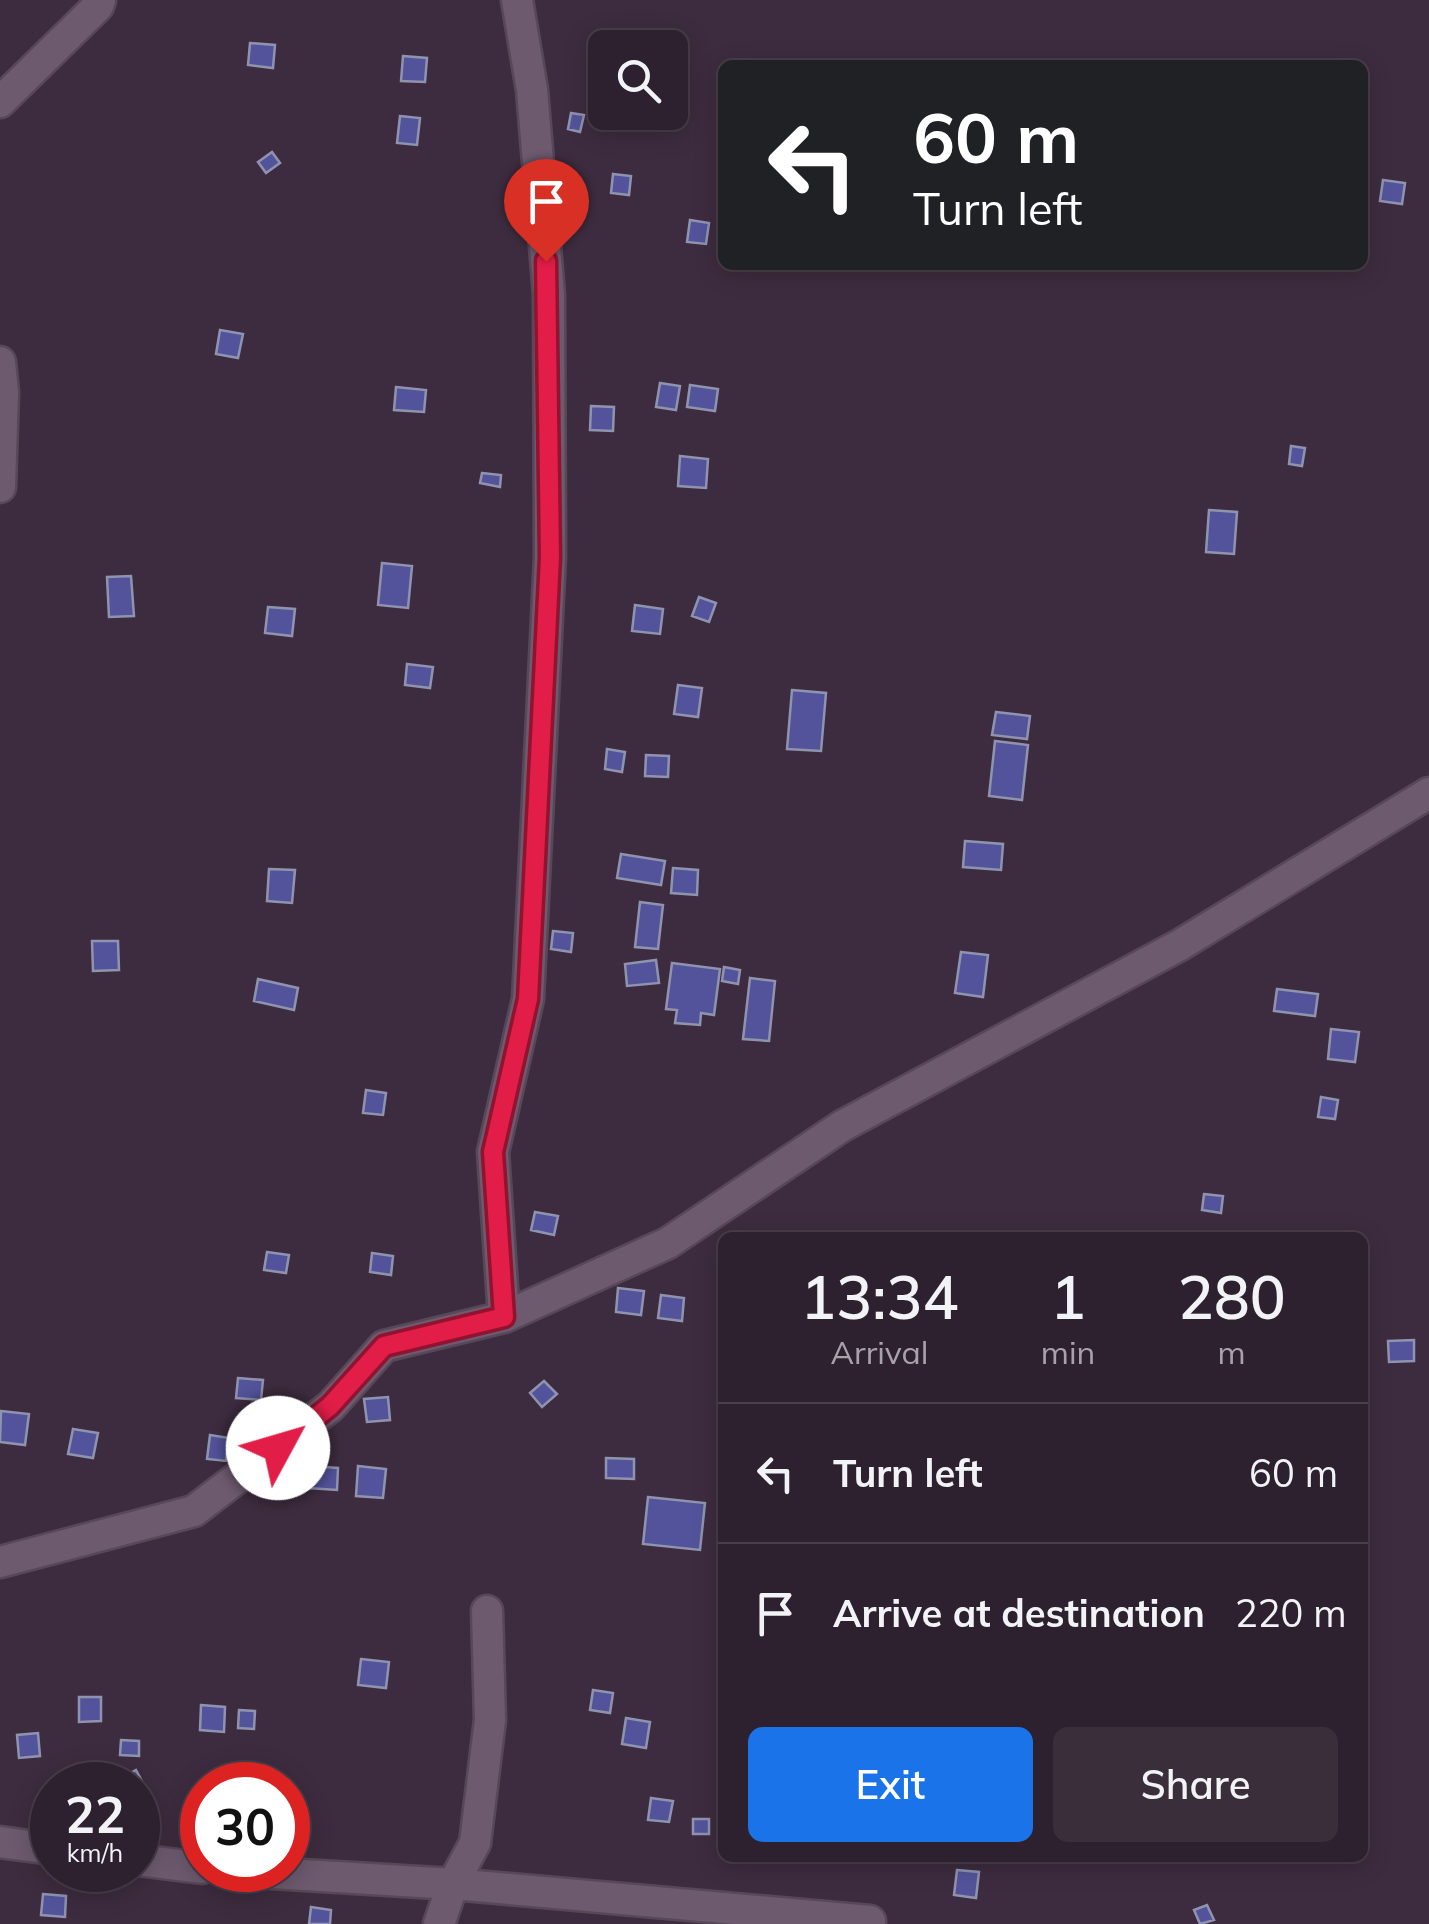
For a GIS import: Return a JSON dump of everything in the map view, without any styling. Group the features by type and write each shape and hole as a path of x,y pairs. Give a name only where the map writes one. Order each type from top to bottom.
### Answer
{"street":[{"path":"0,102 100,0"},
{"path":"504,1317 493,1152 528,999 550,557 549,296 532,90 517,0"},
{"path":"0,362 0,488"},
{"path":"0,1562 194,1511 330,1406 384,1346 504,1317 668,1244 842,1126 1180,944 1429,794"},
{"path":"439,1924 475,1843 490,1720 488,1611"},
{"path":"0,1842 30,1846"},
{"path":"310,1875 454,1884 870,1921"}],"building":[{"path":"250,43 275,45 273,68 248,65"},
{"path":"403,56 427,58 425,82 401,81"},
{"path":"571,113 584,115 580,132 568,129"},
{"path":"400,116 420,118 417,145 397,143"},
{"path":"272,152 280,163 266,173 258,162"},
{"path":"613,174 631,176 629,195 611,193"},
{"path":"1383,180 1405,183 1402,204 1380,201"},
{"path":"690,220 709,223 706,244 687,242"},
{"path":"220,330 243,334 238,358 216,354"},
{"path":"660,383 680,386 676,410 656,407"},
{"path":"690,385 718,389 715,411 687,407"},
{"path":"396,387 426,390 424,412 394,410"},
{"path":"591,406 614,407 613,431 590,430"},
{"path":"1291,446 1305,448 1302,466 1289,464"},
{"path":"680,456 708,459 706,488 678,486"},
{"path":"482,473 501,475 500,487 480,483"},
{"path":"1209,510 1237,512 1234,554 1206,552"},
{"path":"382,563 412,566 408,608 378,605"},
{"path":"131,576 134,616 109,617 107,577"},
{"path":"699,597 716,603 709,622 692,616"},
{"path":"635,605 663,609 660,634 632,631"},
{"path":"268,607 295,609 292,636 265,633"},
{"path":"407,664 433,667 430,688 405,685"},
{"path":"678,685 702,688 698,717 674,714"},
{"path":"792,690 826,693 821,751 787,749"},
{"path":"996,712 1030,716 1027,739 992,735"},
{"path":"995,741 1028,745 1022,800 989,796"},
{"path":"607,749 625,752 622,772 605,769"},
{"path":"646,755 669,756 668,777 645,776"},
{"path":"965,841 1003,844 1001,870 963,867"},
{"path":"621,854 665,861 661,885 617,878"},
{"path":"673,868 698,870 697,895 671,893"},
{"path":"269,869 295,870 292,903 267,901"},
{"path":"640,902 663,905 658,949 635,947"},
{"path":"553,931 573,933 571,952 551,949"},
{"path":"92,941 118,941 119,970 93,971"},
{"path":"961,952 988,955 983,997 955,993"},
{"path":"656,960 659,983 627,986 625,964"},
{"path":"672,963 720,969 714,1015 701,1013 700,1025 675,1023 677,1010 666,1009"},
{"path":"724,967 740,970 738,984 722,981"},
{"path":"750,978 775,981 769,1041 743,1039"},
{"path":"258,979 298,988 294,1010 254,1001"},
{"path":"1277,989 1318,994 1315,1016 1274,1011"},
{"path":"1331,1029 1359,1032 1355,1062 1328,1059"},
{"path":"366,1090 386,1093 383,1115 363,1113"},
{"path":"1321,1097 1338,1100 1335,1119 1318,1117"},
{"path":"1204,1194 1223,1196 1221,1213 1202,1210"},
{"path":"535,1212 558,1216 554,1235 531,1230"},
{"path":"267,1252 289,1255 286,1273 264,1270"},
{"path":"372,1253 393,1256 391,1275 370,1272"},
{"path":"618,1288 644,1291 641,1315 616,1312"},
{"path":"661,1295 684,1298 682,1321 658,1318"},
{"path":"1414,1340 1414,1361 1389,1362 1388,1341"},
{"path":"238,1378 263,1380 261,1400 236,1398"},
{"path":"544,1381 557,1394 542,1407 530,1393"},
{"path":"388,1397 390,1420 367,1422 364,1399"},
{"path":"268,1406 287,1406 286,1425 267,1425"},
{"path":"1,1411 29,1414 25,1445 0,1442"},
{"path":"73,1429 98,1433 93,1458 68,1454"},
{"path":"210,1435 229,1438 226,1461 207,1459"},
{"path":"606,1458 634,1459 634,1479 606,1478"},
{"path":"310,1466 338,1468 337,1490 308,1488"},
{"path":"358,1466 386,1469 383,1498 356,1496"},
{"path":"648,1497 705,1503 700,1550 643,1544"},
{"path":"361,1659 389,1662 386,1688 358,1685"},
{"path":"593,1690 613,1693 610,1713 590,1710"},
{"path":"79,1697 101,1697 101,1721 79,1722"},
{"path":"201,1705 225,1707 224,1732 200,1730"},
{"path":"239,1710 255,1711 254,1729 238,1728"},
{"path":"626,1718 650,1722 646,1748 622,1744"},
{"path":"38,1733 40,1756 19,1758 17,1735"},
{"path":"121,1740 139,1741 139,1756 120,1755"},
{"path":"651,1798 673,1801 669,1822 648,1820"},
{"path":"693,1819 709,1819 709,1834 693,1834"},
{"path":"957,1870 979,1872 976,1898 954,1895"},
{"path":"43,1894 66,1896 65,1917 41,1915"},
{"path":"1207,1905 1214,1920 1200,1924 1194,1910"},
{"path":"311,1907 331,1910 330,1924 309,1924"}],"route":[{"path":"278,1448 330,1406 384,1346 504,1317 493,1152 528,999 550,557 546,261"}]}
